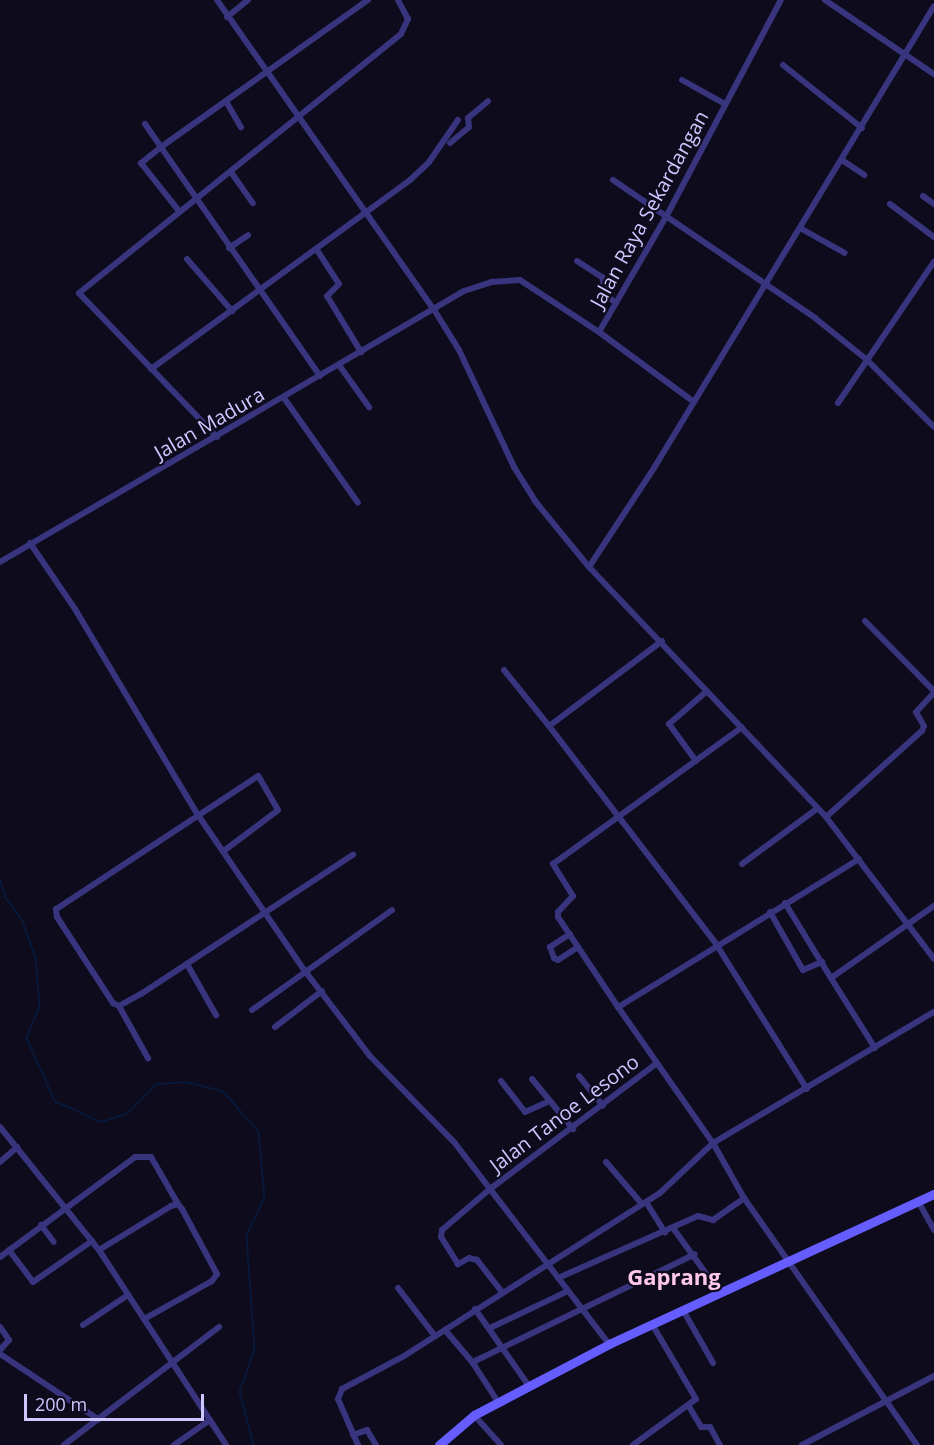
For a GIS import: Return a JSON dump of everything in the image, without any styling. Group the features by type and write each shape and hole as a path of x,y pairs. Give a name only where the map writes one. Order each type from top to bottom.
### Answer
{"main road":[{"path":"439,1445 474,1416 609,1344 720,1293 788,1258 934,1194"}],"street":[{"path":"217,0 266,74 433,309 459,350 514,467 535,501 589,567 662,641 826,817 934,959"},
{"path":"227,17 248,0"},
{"path":"179,211 141,163 368,0"},
{"path":"218,437 79,293 195,198 231,172 296,116 401,34 408,20 398,0"},
{"name":"Jalan Raya Sekardangan","path":"433,309 491,282 520,280 599,332 667,215 781,0"},
{"path":"825,0 934,74"},
{"path":"589,567 694,402 934,6"},
{"path":"783,65 862,128"},
{"path":"682,80 725,104"},
{"path":"450,143 470,127 468,118 488,101"},
{"path":"227,103 241,128"},
{"path":"152,369 366,215 424,167 458,120"},
{"path":"145,124 259,292 320,376"},
{"path":"842,160 864,175"},
{"path":"231,172 254,203"},
{"path":"613,180 766,283 866,359 934,428"},
{"path":"923,196 934,204"},
{"path":"890,204 934,237"},
{"path":"800,228 845,253"},
{"path":"229,248 248,235"},
{"path":"317,250 339,284 327,296 362,352"},
{"path":"187,259 232,311"},
{"path":"577,261 602,276 605,294 616,303"},
{"path":"838,403 934,262"},
{"name":"Jalan Madura","path":"0,562 218,437 433,309"},
{"path":"599,332 694,402"},
{"path":"339,365 369,408"},
{"path":"284,398 358,503"},
{"path":"30,543 75,609 198,815 225,850 305,971 370,1056 404,1087 490,1188 609,1344"},
{"path":"826,817 922,731 916,712 934,692 865,621"},
{"path":"549,726 662,641"},
{"path":"504,670 549,726 616,818 716,944 807,1089"},
{"path":"696,761 669,723 707,691"},
{"path":"742,727 553,864 573,896 557,914 618,1007 713,1143 744,1197 917,1445"},
{"path":"148,1058 119,1006 107,996 57,917 56,909 253,777 259,778 278,810 225,850"},
{"path":"742,864 818,808"},
{"path":"119,1006 353,855"},
{"path":"618,1007 716,944 859,859"},
{"path":"785,903 875,1048"},
{"path":"831,978 934,906"},
{"path":"252,1010 392,910"},
{"path":"770,912 803,970 822,962"},
{"path":"570,934 550,947 554,958 558,960 578,947"},
{"path":"187,964 216,1015"},
{"path":"274,1027 322,991"},
{"path":"358,1445 338,1399 342,1389 445,1330 644,1203 713,1143 934,1012"},
{"name":"Jalan Tanoe Lesono","path":"502,1292 477,1260 469,1258 458,1264 441,1237 441,1230 454,1216 490,1188 573,1129 657,1063"},
{"path":"579,1076 603,1106"},
{"path":"532,1079 573,1129"},
{"path":"501,1081 525,1112 550,1101"},
{"path":"0,1127 66,1206 99,1250 226,1445"},
{"path":"0,1162 17,1147"},
{"path":"0,1257 66,1206 143,1155 151,1157 203,1243 217,1274 212,1281 144,1319"},
{"path":"606,1162 644,1203 665,1232"},
{"path":"558,1278 698,1216 713,1220 744,1197"},
{"path":"918,1201 934,1230"},
{"path":"99,1250 178,1204"},
{"path":"41,1225 54,1242"},
{"path":"673,1228 695,1254 720,1293"},
{"path":"9,1250 33,1282 92,1241"},
{"path":"473,1363 503,1345 581,1308 626,1290 695,1254"},
{"path":"398,1288 435,1336"},
{"path":"490,1328 568,1291"},
{"path":"83,1325 128,1295"},
{"path":"476,1309 503,1345 529,1386"},
{"path":"683,1310 713,1363"},
{"path":"633,1445 696,1397 652,1324"},
{"path":"0,1327 9,1340 0,1352 67,1395 98,1419"},
{"path":"64,1445 170,1360 219,1327"},
{"path":"445,1330 473,1363 498,1402"},
{"path":"802,1445 886,1399 934,1376"},
{"path":"688,1405 701,1427 709,1426 720,1445"},
{"path":"474,1416 501,1445"},
{"path":"174,1445 210,1420"},
{"path":"353,1435 367,1430 376,1445"}],"waterway":[{"path":"0,879 6,898 22,919 36,958 40,1006 27,1038 55,1101 101,1122 128,1113 157,1084 186,1082 223,1091 259,1132 265,1197 247,1236 255,1350 240,1392 254,1445"}],"district":[{"name":"Gaprang","path":"674,1277"}]}
